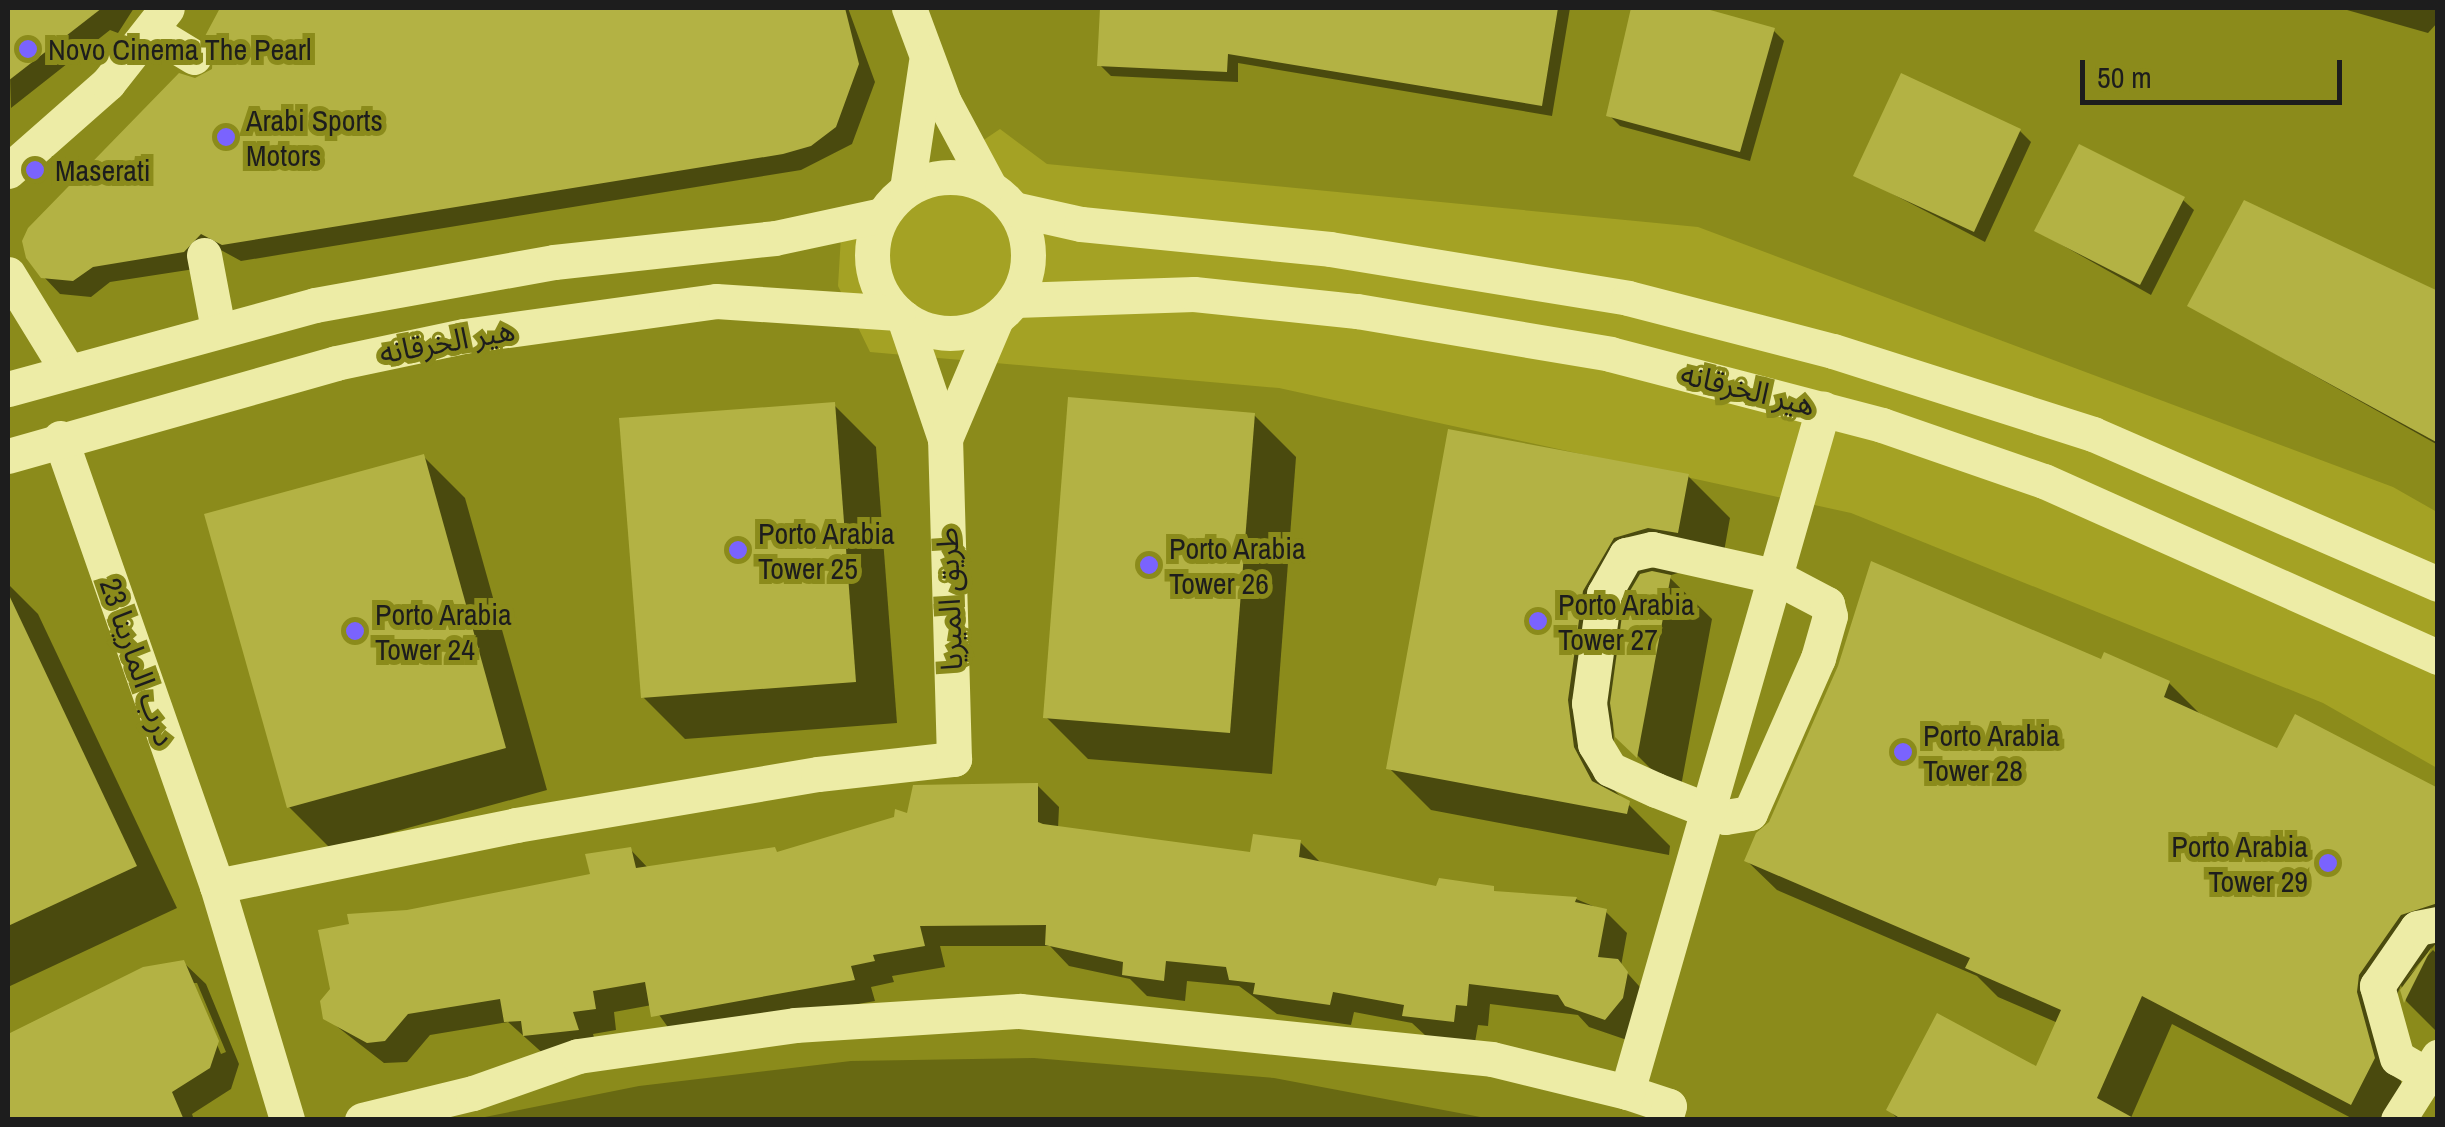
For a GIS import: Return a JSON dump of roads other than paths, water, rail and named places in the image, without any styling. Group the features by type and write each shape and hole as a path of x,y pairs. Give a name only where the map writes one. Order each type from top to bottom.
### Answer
{"street":[{"path":"909,8 927,56 1001,198 1029,261 1005,310 957,333 901,316 880,289 872,260 882,215 907,189 948,176 1001,198"},
{"path":"8,171 108,84 159,20 194,57"},
{"path":"907,189 927,56"},
{"name":"هير الخرقانه","path":"1001,198 1082,224 1330,249 1628,298 1832,350 2093,434 2438,584"},
{"name":"هير الخرقانه","path":"8,386 218,329 452,278 774,238 882,215"},
{"path":"204,255 218,329"},
{"path":"8,274 67,370"},
{"name":"هير الخرقانه","path":"1005,310 1194,294 1357,311 1610,354 1823,408 2044,482 2438,658"},
{"name":"هير الخرقانه","path":"8,456 336,362 483,333 716,301 901,316"},
{"name":"طريق الميريا","path":"945,439 1005,310"},
{"name":"طريق الميريا","path":"217,886 535,822 818,774 954,759 945,439 901,316"},
{"path":"1627,1092 1675,913 1823,408"},
{"name":"درب المارينا 23","path":"60,438 217,886 287,1120"},
{"path":"1652,549 1774,576 1826,604 1830,616 1758,801 1750,813 1725,817 1705,810 1610,769 1594,744 1589,703 1604,594 1626,555 1652,549"},
{"path":"2398,1120 2432,1066 2397,1058 2377,986 2418,928 2438,924"},
{"path":"362,1120 473,1093 578,1056 794,1025 1020,1011 1492,1059 1669,1106 1665,1120"}],"place":[{"name":"Novo Cinema The Pearl","path":"28,49"},
{"name":"Arabi Sports Motors","path":"226,137"},
{"name":"Maserati","path":"35,170"},
{"name":"Porto Arabia Tower 25","path":"738,550"},
{"name":"Porto Arabia Tower 26","path":"1149,565"},
{"name":"Porto Arabia Tower 27","path":"1538,621"},
{"name":"Porto Arabia Tower 24","path":"355,631"},
{"name":"Porto Arabia Tower 28","path":"1903,752"},
{"name":"Porto Arabia Tower 29","path":"2328,863"}]}
